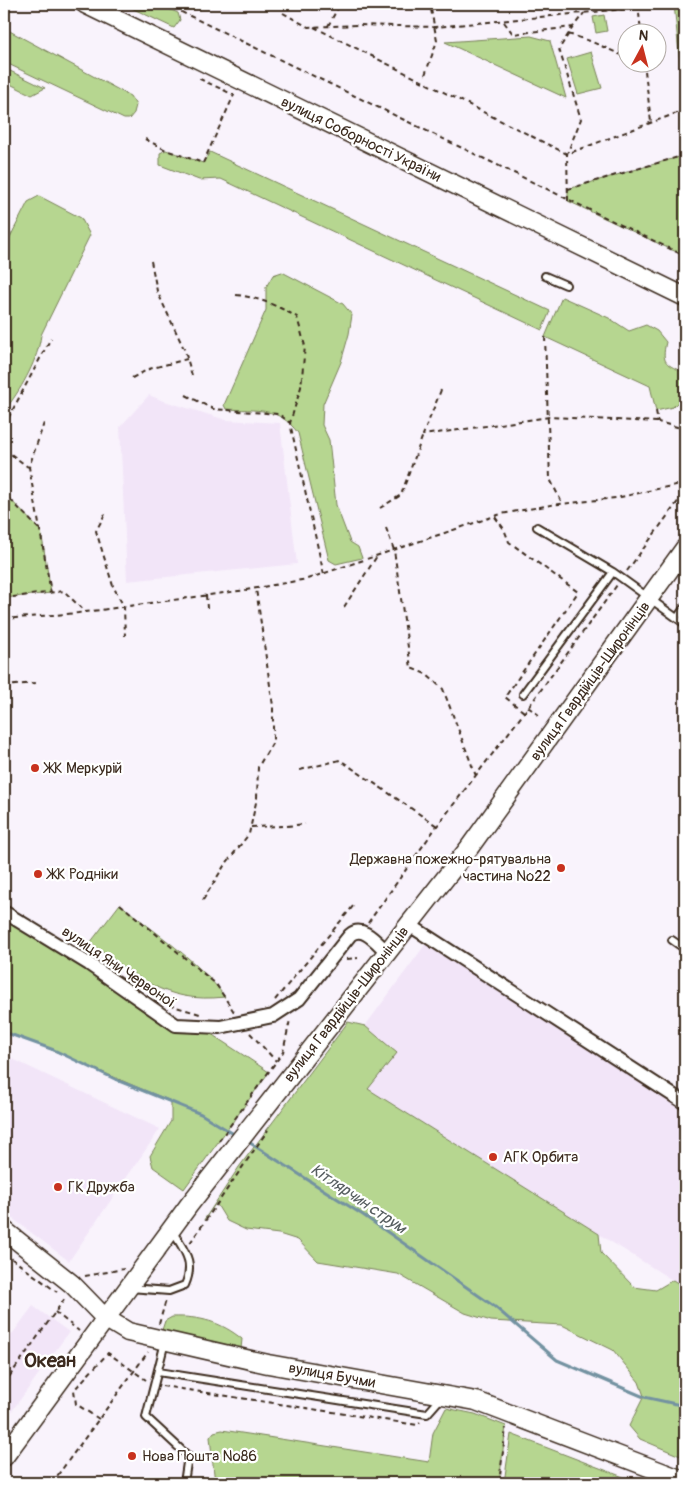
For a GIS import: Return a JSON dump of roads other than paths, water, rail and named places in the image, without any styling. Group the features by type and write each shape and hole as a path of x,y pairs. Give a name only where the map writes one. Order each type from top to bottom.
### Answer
{"street":[{"name":"вулиця Соборності України","path":"85,4 636,275 685,297"},
{"name":"вулиця Соборності України","path":"636,275 685,303"},
{"name":"вулиця Гвардійців-Широнінців","path":"4,1457 189,1206 469,848 685,548"},
{"name":"вулиця Яни Червоної","path":"4,912 89,964 176,1025 220,1028 237,1018 273,1016 298,999 350,935 356,931 362,932 387,952"},
{"path":"408,924 685,1103"},
{"name":"вулиця Бучми","path":"4,1230 72,1284 105,1318 128,1332 160,1341 268,1364 476,1401 685,1481"}],"lane":[{"path":"545,276 566,285"},
{"path":"537,526 613,572 685,624"},
{"path":"523,694 613,572"},
{"path":"677,618 685,607"},
{"path":"672,940 685,949"},
{"path":"129,1288 169,1291 184,1285 189,1276 190,1260 171,1230"},
{"path":"160,1341 158,1372 146,1417 188,1456 184,1483"},
{"path":"158,1372 427,1414 444,1395"}],"waterway":[{"name":"Кітлярчин струм","path":"4,1032 54,1050 119,1081 201,1114 237,1136"},
{"name":"Кітлярчин струм","path":"247,1141 363,1215 495,1307 557,1360 644,1397 685,1406"}],"place":[{"name":"ЖК Меркурій","path":"35,768"},
{"name":"Державна пожежно-рятувальна частина №22","path":"561,868"},
{"name":"ЖК Родніки","path":"38,874"},
{"name":"АГК Орбита","path":"493,1157"},
{"name":"ГК Дружба","path":"58,1187"},
{"name":"Нова Пошта №86","path":"132,1456"}],"district":[{"name":"Океан","path":"50,1360"}]}
